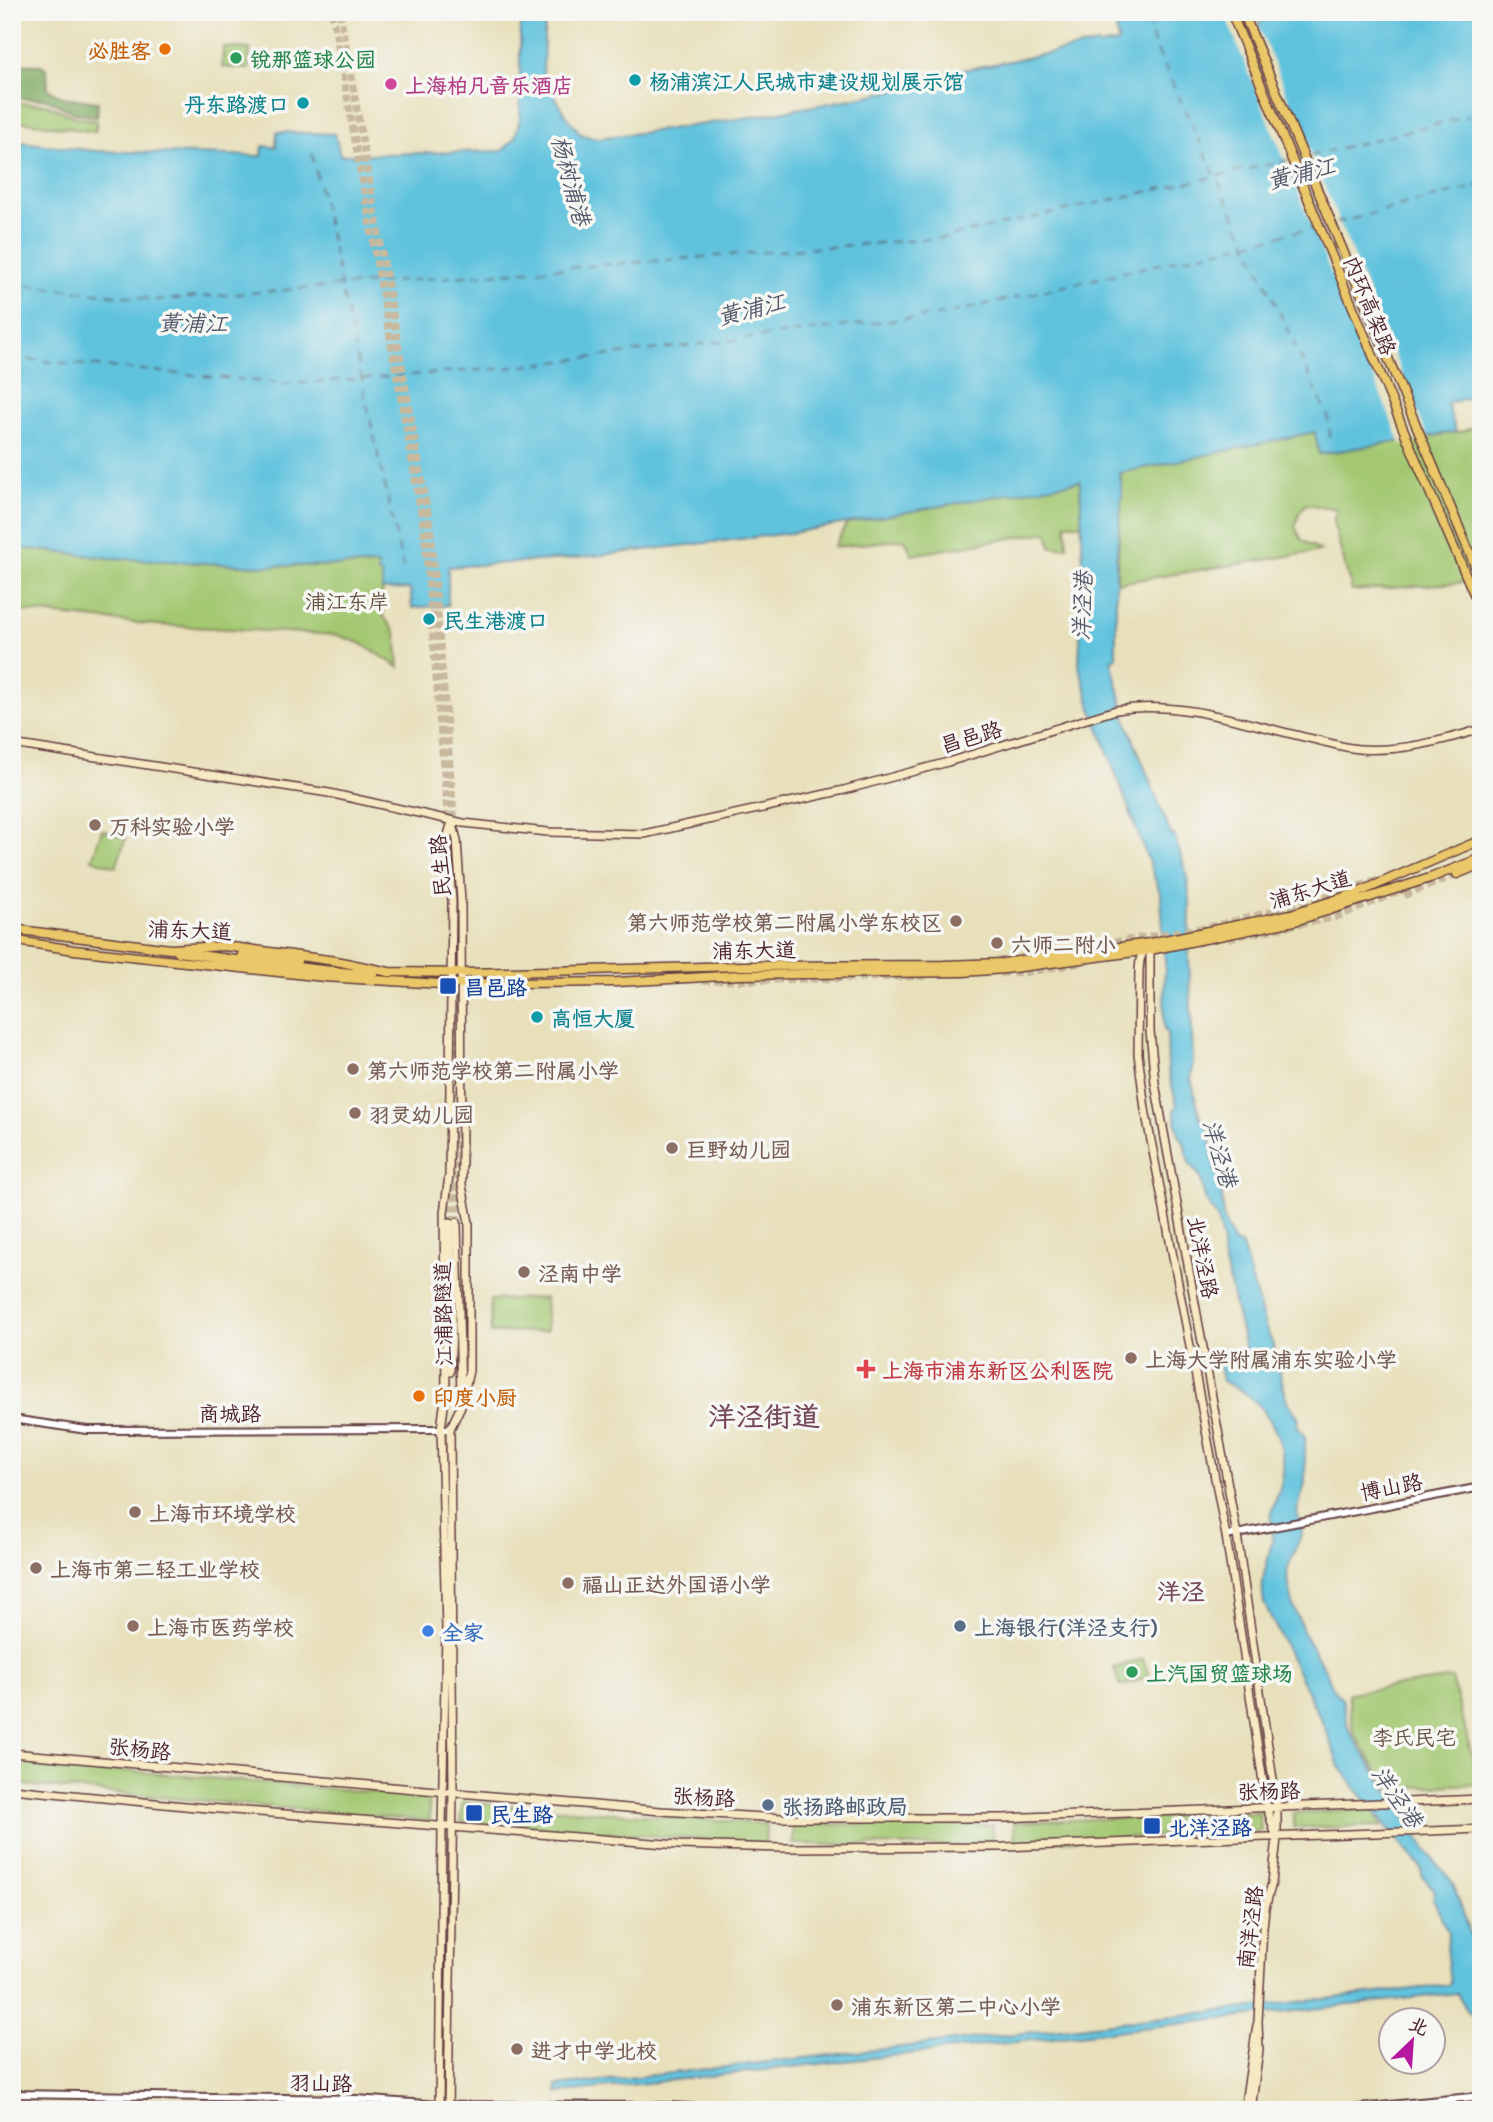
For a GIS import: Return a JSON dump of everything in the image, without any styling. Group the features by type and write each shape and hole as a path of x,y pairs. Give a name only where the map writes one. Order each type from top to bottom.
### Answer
{"main road":[{"name":"内环高架路","path":"1231,12 1481,610"},
{"name":"内环高架路","path":"1243,12 1481,580"},
{"name":"昌邑路","path":"12,744 329,793 452,821 548,832 644,834 821,795 982,752 1116,710 1158,706 1202,713 1358,749 1413,746 1481,729"},
{"name":"民生路","path":"440,2107 446,1631 444,1213 449,1176 456,973 447,838 452,821"},
{"name":"浦东大道","path":"1198,937 1327,904 1481,840"},
{"name":"浦东大道","path":"12,940 74,950 324,977 455,984 617,982 741,975 963,972 1005,969 1151,947 1328,913 1481,858"},
{"path":"1457,874 1481,864"},
{"name":"浦东大道","path":"12,929 170,949 225,946 336,961 384,971 456,973 1003,963 1151,947"},
{"name":"北洋泾路","path":"1151,947 1150,1031 1155,1083 1237,1535 1277,1807 1277,1838"},
{"name":"北洋泾路","path":"1151,947 1139,970 1138,1054 1144,1109 1226,1536 1267,1808 1277,1838"},
{"path":"170,949 190,955 351,973 384,971"},
{"path":"242,955 384,971"},
{"name":"民生路","path":"448,2107 453,1793 446,1429 461,1406 467,1388 470,1247 468,1210 462,1185 455,984"},
{"name":"江浦路隧道","path":"446,1391 451,1352 454,1222 461,1406"},
{"name":"张杨路","path":"12,1753 661,1811 782,1818 1004,1818 1481,1799"},
{"path":"12,1789 451,1829 679,1845 1004,1847 1481,1829"},
{"name":"南洋泾路","path":"1251,2110 1259,2050 1263,1928 1277,1838"},
{"name":"南洋泾路","path":"1244,2110 1253,2038 1258,2021"}],"street":[{"name":"商城路","path":"12,1419 87,1430 446,1429"},
{"name":"博山路","path":"1226,1536 1481,1487"},
{"name":"羽山路","path":"12,2094 356,2099 440,2107 669,2106 755,2110"},
{"path":"1339,2110 1481,2096"}],"green space":[{"name":"锐那篮球公园","path":"223,47 250,49 249,69 222,67"},
{"path":"12,64 42,65 47,70 48,89 62,97 98,102 97,117 75,113 47,99 12,98"},
{"path":"12,103 46,104 75,117 97,121 95,132 12,120"},
{"path":"1481,425 1481,581 1352,591 1333,522 1337,509 1306,504 1299,513 1295,527 1302,540 1321,551 1117,583 1120,473 1315,432 1319,454 1463,431"},
{"path":"1080,480 1082,524 1066,524 1067,547 1051,547 1048,532 912,555 905,539 834,547 847,523"},
{"name":"浦江东岸","path":"12,547 111,558 263,566 378,565 382,574 383,616 396,633 399,667 360,643 337,635 156,625 12,610"},
{"path":"102,830 126,838 116,867 92,859"},
{"path":"545,1298 547,1331 491,1333 490,1300"},
{"name":"上汽国贸篮球场","path":"1143,1659 1149,1677 1120,1686 1114,1668"},
{"name":"李氏民宅","path":"1452,1678 1479,1784 1388,1788 1353,1732 1348,1693"},
{"path":"12,1761 429,1797 430,1821 12,1784"},
{"path":"462,1802 766,1824 765,1844 461,1822"},
{"path":"1373,1809 1382,1826 1294,1828 1293,1813"},
{"path":"1259,1813 1261,1831 1015,1843 1014,1822"},
{"path":"793,1824 993,1825 992,1847 793,1844"}],"water":[{"path":"520,12 547,12 543,77 569,120 582,135 597,138 833,103 911,87 911,80 1097,44 1118,43 1116,26 1161,18 1237,12 1251,25 1294,12 1481,12 1481,395 1447,403 1456,432 1319,454 1315,432 1120,473 1122,494 1116,563 1116,659 1111,660 1127,723 1171,835 1174,835 1186,872 1190,900 1193,1060 1191,1079 1200,1117 1210,1132 1214,1165 1222,1193 1223,1217 1233,1242 1242,1246 1273,1345 1287,1401 1299,1418 1299,1429 1305,1437 1305,1483 1297,1512 1302,1532 1287,1575 1293,1605 1306,1638 1331,1685 1342,1699 1349,1731 1429,1854 1453,1883 1475,1948 1480,1984 1476,1986 1481,1990 1481,2024 1467,2010 1457,1993 557,2093 557,2086 1448,1985 1450,1982 1448,1932 1433,1899 1435,1890 1423,1877 1420,1867 1339,1765 1324,1726 1264,1603 1263,1585 1272,1539 1271,1514 1283,1475 1282,1452 1275,1430 1263,1410 1244,1392 1222,1381 1216,1350 1239,1364 1246,1365 1248,1361 1222,1251 1217,1218 1205,1198 1200,1176 1189,1163 1174,1111 1177,1105 1168,1071 1167,1033 1164,1030 1165,962 1161,895 1091,707 1079,666 1083,564 1080,481 791,533 567,559 448,567 448,605 412,608 410,589 382,590 382,574 378,574 378,565 263,566 111,558 12,547 12,141 96,151 262,156 263,146 276,147 277,132 335,134 340,155 502,151 515,138 520,119"}],"pier":[{"path":"1224,12 1249,12 1252,21 1256,20 1429,440 1401,444"}],"ferry route":[{"path":"1149,20 1154,44 1328,416 1331,445"},
{"path":"1309,156 1481,113"},
{"path":"312,154 403,568"},
{"path":"12,284 161,300 942,238 1289,160"},
{"path":"1336,223 1481,185"},
{"path":"12,358 290,384 506,368 945,314 1317,227"}],"tunnel":[{"path":"332,12 424,529 448,825"},
{"path":"340,12 431,531 455,826"},
{"path":"1404,895 1457,874"},
{"path":"1054,952 1210,927 1300,905 1383,879"},
{"path":"1228,938 1335,917 1410,887"},
{"path":"457,1222 458,900"},
{"path":"199,949 242,955"},
{"path":"1000,973 1027,972 1080,963"},
{"path":"702,981 927,976"},
{"path":"450,1183 450,1222"}],"place":[{"name":"必胜客","path":"165,49"},
{"name":"锐那篮球公园","path":"236,58"},
{"name":"杨浦滨江人民城市建设规划展示馆","path":"635,80"},
{"name":"上海柏凡音乐酒店","path":"391,84"},
{"name":"丹东路渡口","path":"303,103"},
{"name":"民生港渡口","path":"429,619"},
{"name":"万科实验小学","path":"95,825"},
{"name":"第六师范学校第二附属小学东校区","path":"956,921"},
{"name":"六师二附小","path":"997,943"},
{"name":"昌邑路","path":"448,986"},
{"name":"高恒大厦","path":"537,1017"},
{"name":"第六师范学校第二附属小学","path":"353,1069"},
{"name":"羽灵幼儿园","path":"355,1113"},
{"name":"巨野幼儿园","path":"672,1148"},
{"name":"泾南中学","path":"524,1272"},
{"name":"上海大学附属浦东实验小学","path":"1131,1358"},
{"name":"上海市浦东新区公利医院","path":"866,1369"},
{"name":"印度小厨","path":"419,1396"},
{"name":"上海市环境学校","path":"135,1512"},
{"name":"上海市第二轻工业学校","path":"36,1568"},
{"name":"福山正达外国语小学","path":"568,1583"},
{"name":"上海市医药学校","path":"133,1626"},
{"name":"上海银行(洋泾支行)","path":"960,1626"},
{"name":"全家","path":"428,1631"},
{"name":"上汽国贸篮球场","path":"1132,1672"},
{"name":"张扬路邮政局","path":"768,1805"},
{"name":"民生路","path":"474,1813"},
{"name":"北洋泾路","path":"1152,1826"},
{"name":"浦东新区第二中心小学","path":"837,2005"},
{"name":"进才中学北校","path":"517,2049"}],"district":[{"name":"洋泾街道","path":"764,1415"},
{"name":"洋泾","path":"1181,1590"}],"water label":[{"name":"黄浦江","path":"1301,172"},
{"name":"杨树浦港","path":"572,180"},
{"name":"黄浦江","path":"751,308"},
{"name":"黄浦江","path":"193,322"},
{"name":"洋泾港","path":"1081,606"},
{"name":"洋泾港","path":"1221,1153"},
{"name":"洋泾港","path":"1398,1796"}]}
